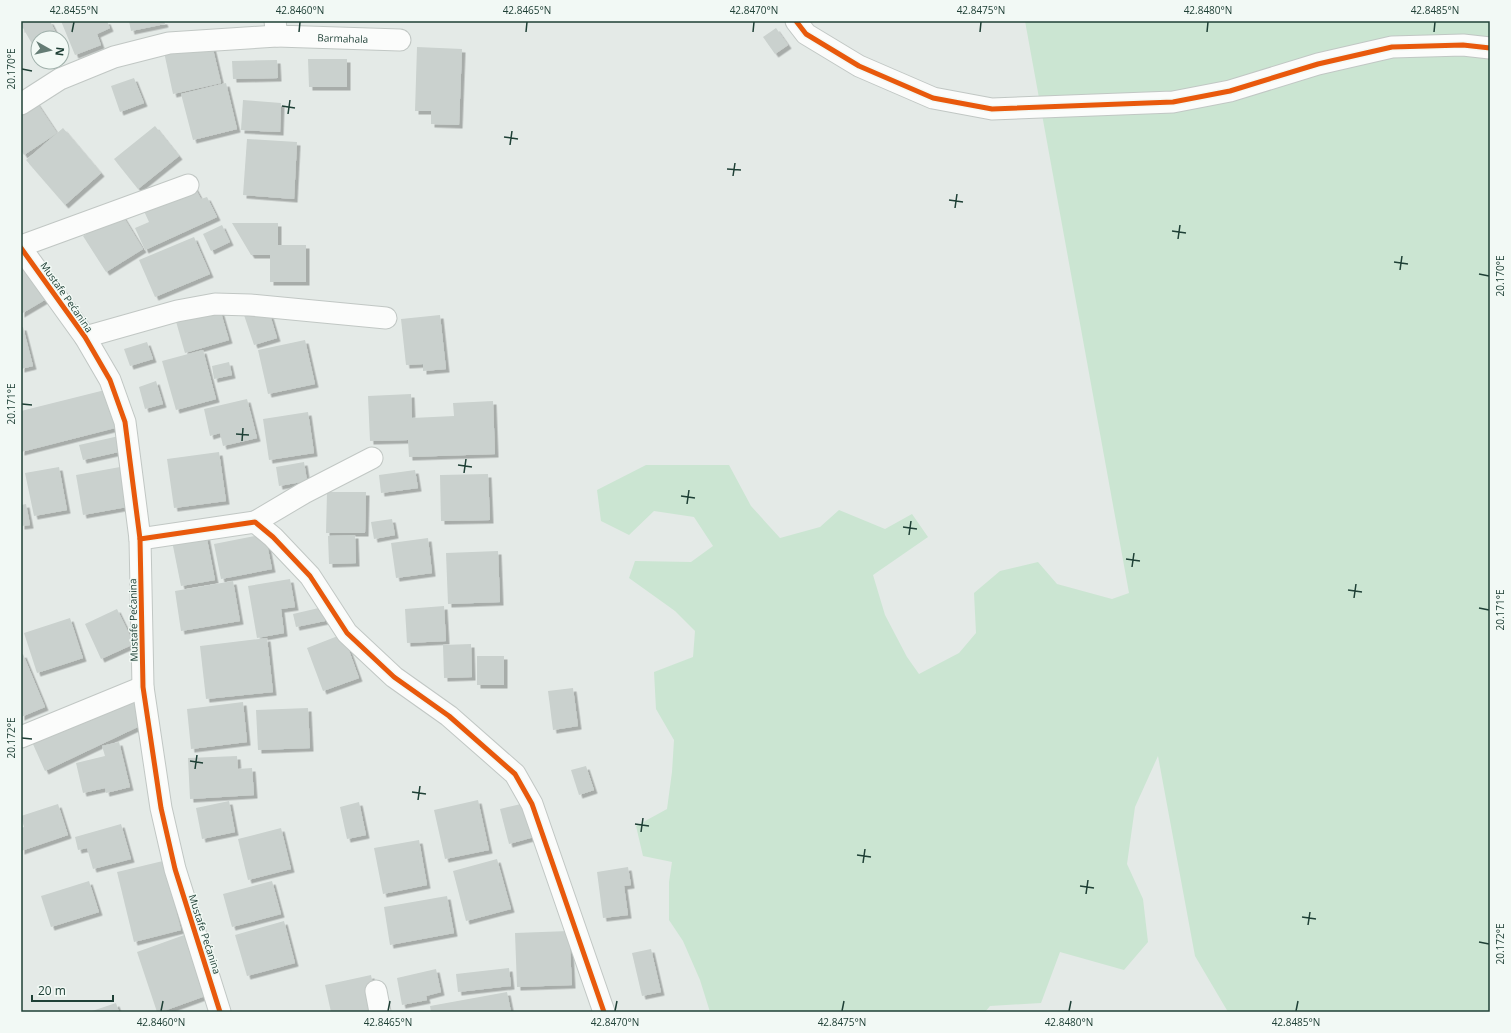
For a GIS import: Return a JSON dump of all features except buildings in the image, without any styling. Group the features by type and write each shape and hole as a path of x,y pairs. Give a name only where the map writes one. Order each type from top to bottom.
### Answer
{"street":[{"path":"796,21 806,34 860,66 933,98 992,109 1173,102 1230,91 1318,64 1392,47 1463,44 1490,48"},
{"name":"Barmahala","path":"21,104 60,79 114,57 169,43 276,29 400,40"},
{"path":"21,247 188,185"},
{"name":"Mustafe Pećanina","path":"21,247 85,337 110,380 125,422 140,539 143,687 162,808 175,869 220,1012"},
{"path":"85,337 177,311 214,304 250,305 386,318"},
{"path":"140,539 255,522 304,493 372,458"},
{"path":"255,522 273,537 310,576 347,633 394,677 449,716 515,774 532,804 604,1012"},
{"path":"21,737 143,687"},
{"path":"376,991 380,1012"}],"green space":[{"path":"1025,21 1490,21 1490,1012 1228,1012 1195,956 1158,756 1135,807 1127,864 1143,899 1148,942 1124,970 1060,952 1041,1003 990,1006 985,1012 710,1012 700,980 683,941 669,920 669,882 672,862 643,856 636,826 667,809 672,772 674,740 656,709 654,672 693,657 695,631 675,611 629,578 635,561 691,562 713,546 694,517 654,511 629,535 601,521 597,490 646,465 729,465 751,506 780,538 820,527 839,510 885,529 912,514 928,537 873,575 885,615 907,657 919,674 959,653 976,633 974,593 1000,571 1038,562 1057,584 1112,599 1129,593"}],"cycle path":[{"path":"796,21 806,34 859,66 933,98 992,109 1173,102 1230,91 1318,64 1392,47 1463,45 1490,48"},
{"path":"21,248 85,337 110,380 125,422 140,539 143,687 161,808 175,869 220,1012"},
{"path":"140,539 255,522 273,537 310,576 347,633 394,677 449,716 515,774 532,804 604,1012"}]}
